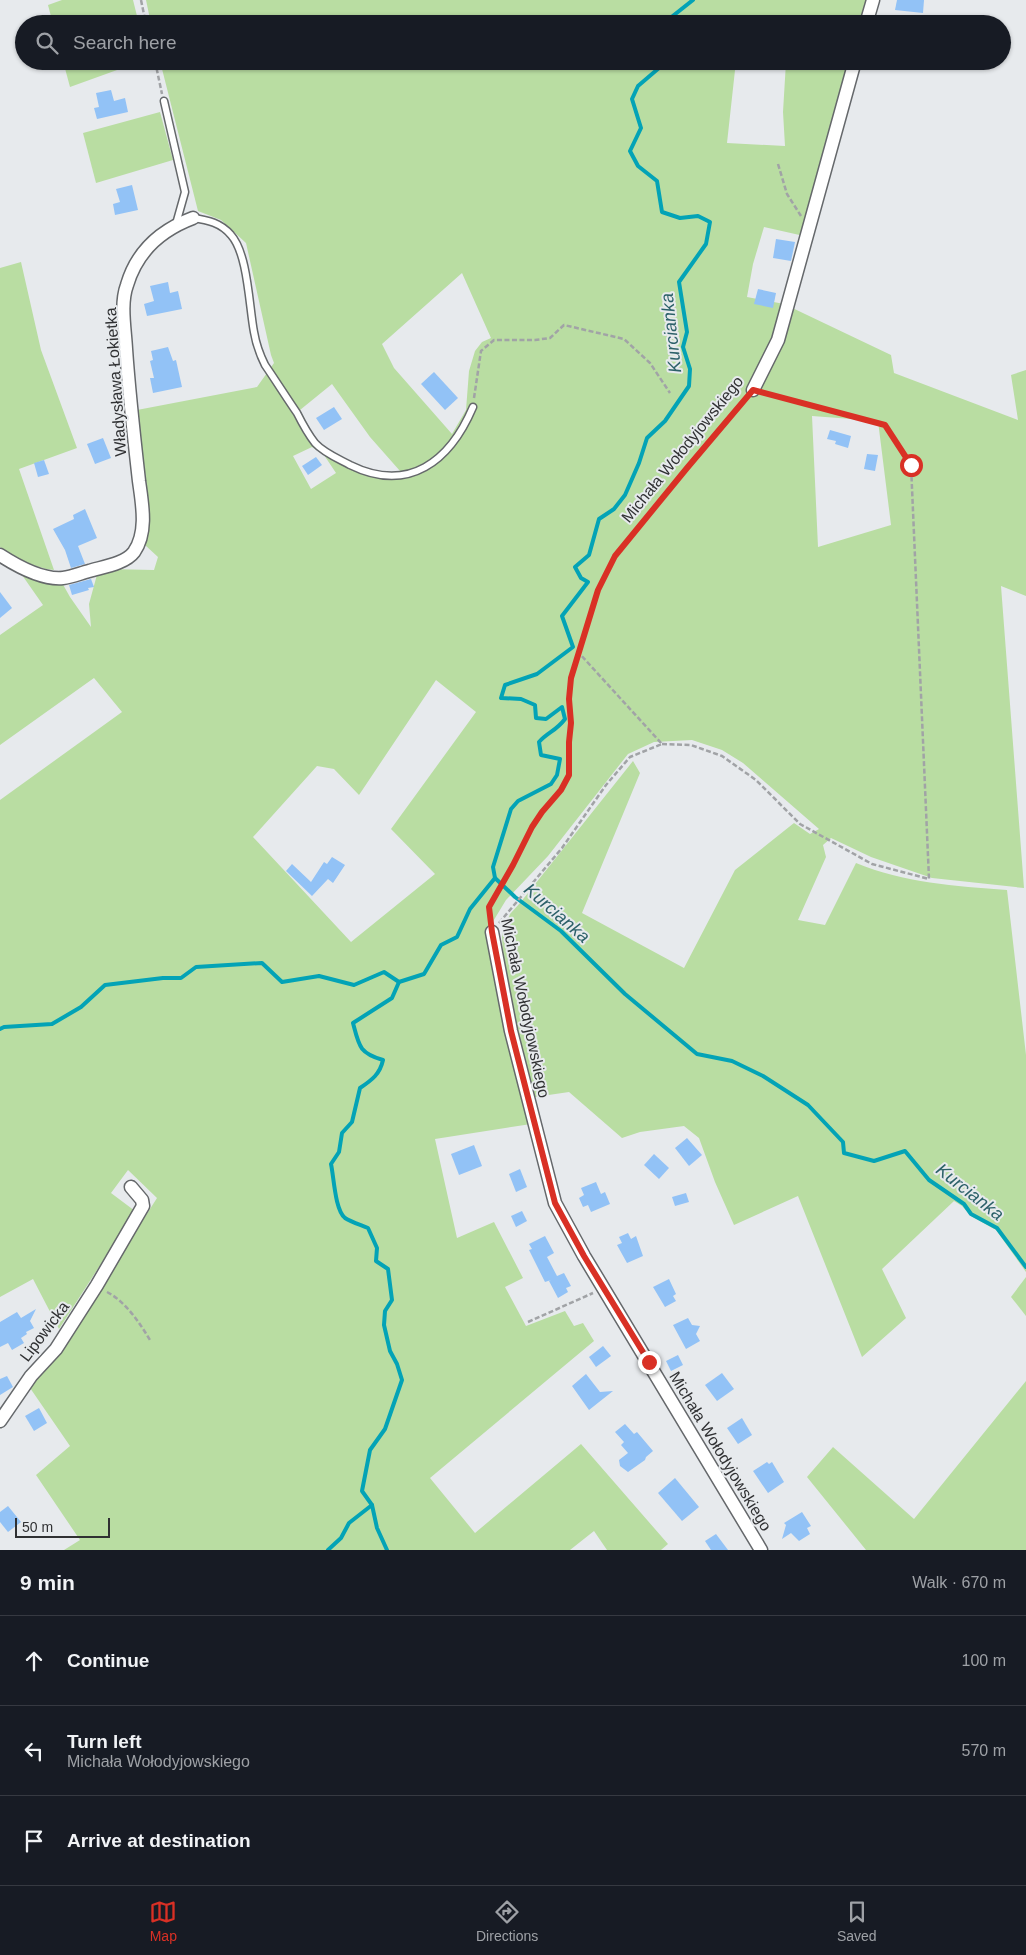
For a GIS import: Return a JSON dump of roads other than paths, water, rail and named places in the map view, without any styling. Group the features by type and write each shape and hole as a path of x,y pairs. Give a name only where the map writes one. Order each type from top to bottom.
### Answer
{"street":[{"path":"869,15 873,0"},
{"name":"Michała Wołodyjowskiego","path":"753,390 778,340 853,70"},
{"name":"Władysława Łokietka","path":"0,556 39,574 64,578 109,565 133,553 140,539 142,511 124,326 126,287 132,270 142,253 154,240 176,224 193,218"},
{"name":"Michała Wołodyjowskiego","path":"492,932 511,1031 555,1203 761,1550"},
{"name":"Lipowicka","path":"0,1422 31,1376 56,1348 97,1285 143,1206 142,1200 132,1186"}],"lane":[{"path":"164,101 184,192 176,224"},
{"name":"Władysława Łokietka","path":"193,218 209,220 221,225 237,243 246,276 254,333 259,352 265,365 315,444 329,454 371,474 386,477 418,471 431,464 445,451 466,423 473,407"}],"waterway":[{"name":"Kurcianka","path":"674,15 693,0"},
{"name":"Kurcianka","path":"657,70 638,86 632,99 641,128 630,151 638,166 657,181 662,212 680,218 698,216 710,222 706,244 679,282 687,332 683,347 690,369 689,386 665,421 647,438 639,463 625,495 614,509 599,519 589,555 575,567 581,578 588,582 562,616 573,647 537,674 505,685 501,698 521,699 535,705 536,718 546,719 562,707 565,719 539,742 541,755 560,759 557,775 551,784 518,801 511,809 493,867 495,878 515,897 561,931 625,994 697,1054 732,1061 763,1076 808,1105 843,1142 844,1153 874,1161 905,1151 929,1180 964,1204 971,1214 997,1228 1026,1267"},
{"path":"387,1550 377,1528 372,1505 362,1491 370,1450 385,1429 402,1380 390,1351 384,1325 385,1311 392,1300 388,1269 376,1261 377,1248 368,1228 345,1218 342,1214 337,1201 331,1164 339,1152 342,1133 352,1122 360,1088 375,1076 383,1060 369,1054 361,1047 353,1023 392,998 399,982 424,974 441,945 457,937 470,909 495,878"},
{"path":"0,1029 4,1027 52,1024 81,1007 105,985 163,978 181,978 196,967 262,963 282,982 319,976 354,985 384,972 399,982"},
{"path":"328,1550 341,1538 349,1523 372,1505"}]}
